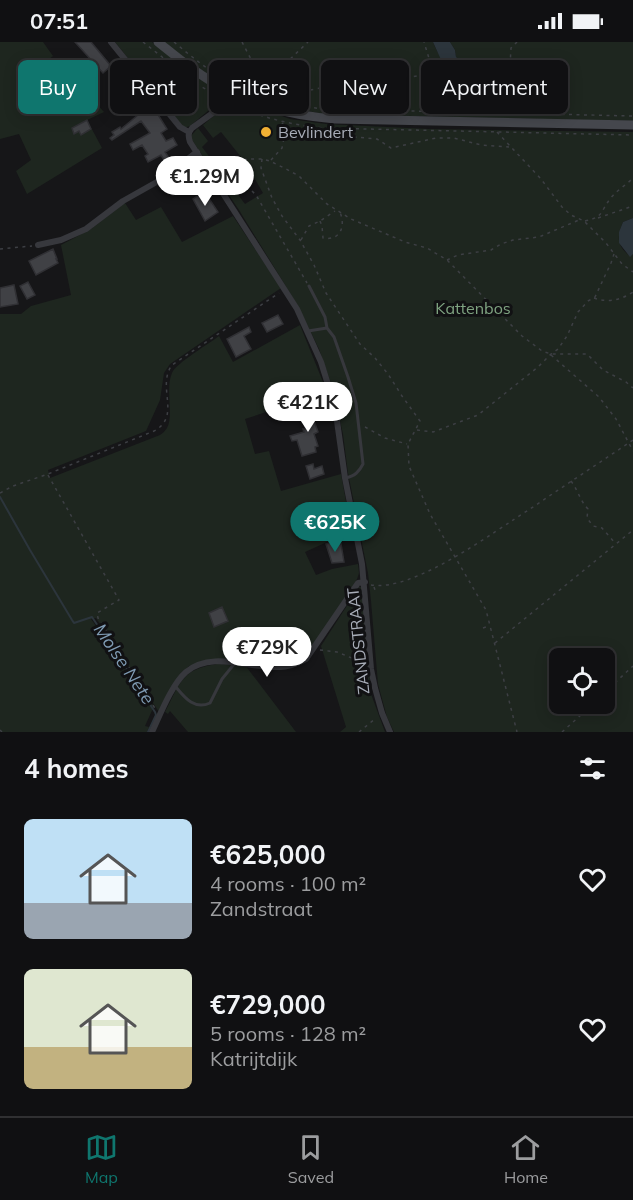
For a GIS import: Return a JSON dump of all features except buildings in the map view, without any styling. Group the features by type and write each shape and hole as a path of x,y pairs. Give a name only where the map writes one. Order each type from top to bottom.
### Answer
{"main road":[{"path":"158,42 209,82"},
{"path":"294,114 316,118 633,125"}],"street":[{"name":"ZANDSTRAAT","path":"111,42 180,127 189,132 190,142 297,309 321,362 332,394 362,564 375,688 390,732"},
{"path":"189,132 210,114"},
{"path":"38,245 61,240 86,229 123,201 162,179 197,152"},
{"path":"152,732 175,686 185,673 195,667 208,662 221,661 280,667 293,665 306,659 358,584 364,582"}],"lane":[{"path":"309,286 323,313 327,328 340,351 356,403 363,464 360,471 353,477 345,478"},
{"path":"307,332 327,328"},
{"path":"175,686 194,704 202,706 210,703 222,679 235,663"}],"path":[{"path":"143,42 194,82 209,89"},
{"path":"174,42 209,69"},
{"path":"242,42 251,60"},
{"path":"290,60 308,42"},
{"path":"309,90 376,78 396,80 422,75 432,65 424,42"},
{"path":"517,42 511,48 510,66 496,96 494,122 509,147 541,179 562,207 580,220 597,218 633,206"},
{"path":"309,106 633,135"},
{"path":"256,114 281,121 324,128 633,116"},
{"path":"281,121 286,128 304,133 377,139 391,148 436,138 454,138 482,145 509,147"},
{"path":"270,161 282,148 286,128"},
{"path":"262,159 261,168 272,198 300,240 326,293 360,344 388,374 420,421 408,444 409,465 430,514 486,610 517,732"},
{"path":"229,163 262,159 299,176 327,204 351,219 405,242 427,248 447,260 522,336 542,351 551,354 587,354 603,370 633,388"},
{"path":"597,218 611,199 633,178"},
{"path":"252,191 309,286"},
{"path":"300,240 309,226 338,211"},
{"path":"320,222 323,238 336,238 340,234 343,219 338,211"},
{"path":"447,260 458,255 491,250 513,240 539,237 580,220"},
{"path":"584,221 599,235 622,264 633,272"},
{"path":"0,249 38,245"},
{"path":"416,430 433,432 478,415 538,367 558,349 578,312 594,298 614,253"},
{"path":"1,492 162,426 165,423 167,412 167,374 172,365 285,289"},
{"path":"594,298 601,301 622,299 633,292"},
{"path":"323,313 334,306"},
{"path":"551,354 599,397 616,419 633,451"},
{"path":"359,424 385,438 408,444"},
{"path":"364,582 373,586 397,584 456,557 633,440"},
{"path":"48,474 119,600 97,614 98,618 160,715"},
{"path":"571,481 588,509 587,518 592,526 602,528 616,544"},
{"path":"495,644 633,530"},
{"path":"373,586 376,593"},
{"path":"483,628 490,626"},
{"path":"314,650 337,652 361,661 372,669"},
{"path":"615,683 633,666"},
{"path":"359,732 382,713"},
{"path":"561,732 581,714"}],"green space":[{"path":"0,42 43,42 53,56 48,60 18,60 18,114 98,114 98,105 104,112 87,120 102,148 27,194 16,171 31,160 19,134 0,139"},
{"path":"115,42 152,42 176,60 129,60"},
{"path":"164,42 433,42 442,60 421,60 421,114 568,114 568,60 460,60 456,57 450,42 633,42 633,121 325,114 409,114 409,60 321,60 321,113 309,111 309,60 209,60 209,77 197,68 197,60 187,60"},
{"path":"197,75 209,83 209,110 190,126 184,128 173,114 197,114"},
{"name":"Kattenbos","path":"216,114 276,114 290,119 326,124 429,129 633,132 633,218 623,222 619,240 622,248 630,256 633,254 633,732 394,732 387,717 378,684 368,573 333,389 319,349 298,306 239,210 190,137 198,128 208,141 202,147 245,204 263,193 245,162 221,132 213,138 203,125"},
{"path":"125,203 136,220 161,207 182,242 233,216 281,288 170,364 164,373 160,400 146,431 48,470 50,478 160,435 169,423 169,386 172,373 186,359 219,336 233,362 300,325 327,392 245,419 255,454 269,451 281,491 341,474 352,534 338,537 305,552 316,575 358,564 359,573 332,619 307,654 291,663 222,660 189,666 172,686 159,712 96,618 91,619 139,689 154,706 145,726 149,727 147,732 0,732 0,314 21,314 31,306 71,295 61,245 91,229"},
{"path":"359,587 362,587 371,694 385,732 340,732 346,727 321,646"},
{"path":"218,664 245,665 296,732 188,732 170,711 168,714 165,712 179,685 189,673"}],"shaded area":[{"path":"433,42 450,42 456,57 460,60 441,60"},
{"path":"633,218 633,254 630,257 619,243 619,232 623,222"}],"waterway":[{"name":"Molse Nete","path":"0,497 74,623 92,617 155,712 156,715 148,732"}],"place":[{"name":"Bevlindert","path":"266,132"}]}
